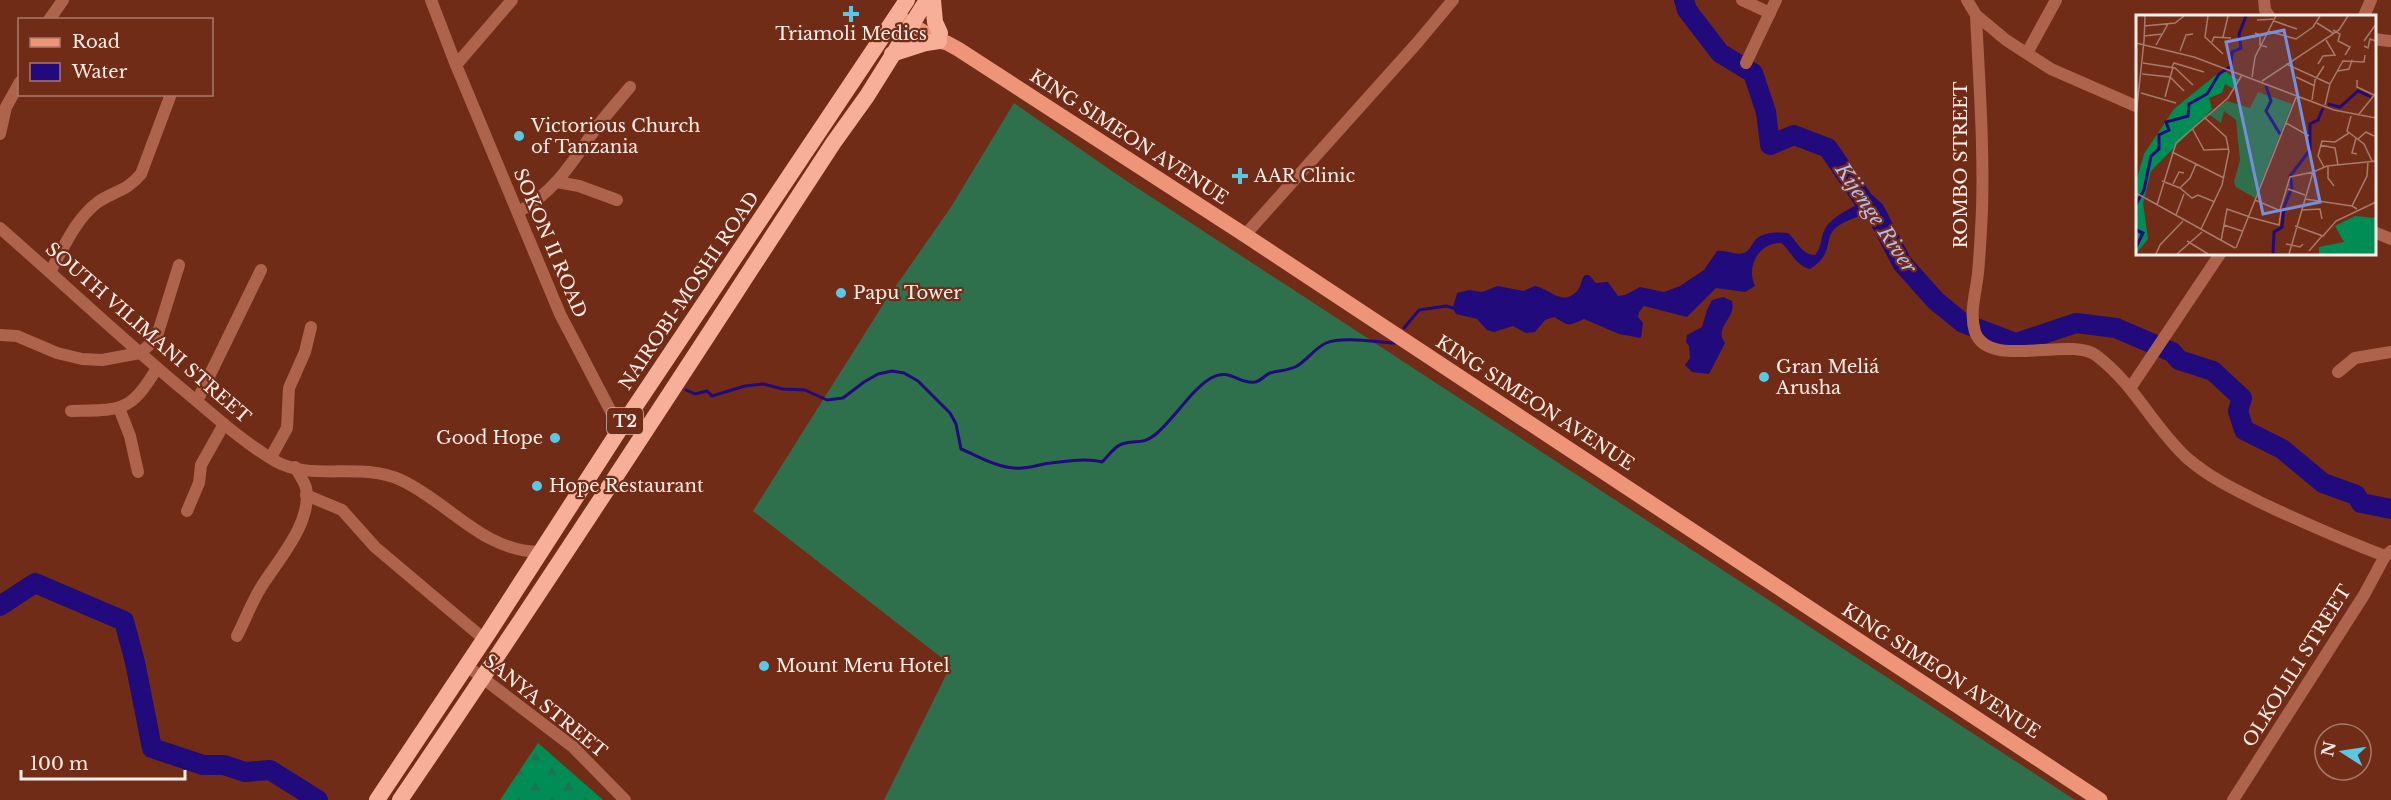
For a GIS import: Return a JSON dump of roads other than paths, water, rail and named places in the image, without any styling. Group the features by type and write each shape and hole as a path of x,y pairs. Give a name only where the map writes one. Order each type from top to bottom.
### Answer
{"highway":[{"name":"T2","path":"400,800 561,562 631,452 867,96 892,54 907,12 927,0"},
{"path":"892,54 942,39 935,22 933,0"},
{"name":"NAIROBI-MOSHI ROAD","path":"377,800 467,666 620,429 907,12"}],"main road":[{"name":"KING SIMEON AVENUE","path":"907,12 942,39 1245,235 2100,800"}],"street":[{"path":"50,18 63,0"},
{"name":"SOKON II ROAD","path":"431,0 560,314 620,429"},
{"path":"456,65 512,0"},
{"path":"1245,235 1453,0"},
{"path":"1742,0 1770,13"},
{"path":"1746,63 1776,0"},
{"path":"1967,0 1976,15 2006,40 2051,69 2136,106"},
{"path":"2027,53 2056,0"},
{"path":"2264,0 2265,10 2268,15"},
{"path":"2364,15 2371,0"},
{"name":"ROMBO STREET","path":"1976,15 1982,209 1978,274 1972,314 1976,334 1984,343 2007,352 2078,349 2091,351 2131,387"},
{"path":"2376,39 2389,41"},
{"path":"0,134 6,107 18,85"},
{"path":"518,212 546,194 630,87"},
{"path":"50,272 88,210 99,201 134,183 141,174 170,96"},
{"path":"556,182 579,186 617,200"},
{"name":"SOUTH VILIMANI STREET","path":"0,228 140,354 224,424 277,462 303,470 365,471 391,476 412,486 499,544 522,552 540,552"},
{"path":"2376,233 2391,240"},
{"path":"2219,255 2131,387 2169,438 2202,470 2228,486 2312,527 2388,554"},
{"path":"0,335 17,336 57,353 82,359 102,360 140,354 156,339 178,265"},
{"path":"198,401 261,270"},
{"path":"271,457 287,428 289,388 305,352 311,327"},
{"path":"2338,372 2355,358 2391,352"},
{"path":"71,411 119,408 131,403 138,397 158,368"},
{"path":"119,408 130,436 138,472"},
{"path":"187,512 199,483 201,465 224,424"},
{"path":"237,636 259,590 284,556 302,519 306,495 305,486 295,467"},
{"path":"306,495 342,510 375,547 484,639"},
{"name":"OLKOLILI STREET","path":"2233,800 2388,554"},
{"name":"SANYA STREET","path":"467,666 573,747 625,800"}],"water":[{"path":"1864,201 1875,211 1851,219 1833,230 1823,257 1810,269 1797,261 1781,243 1773,244 1766,247 1756,257 1752,271 1755,286 1745,292 1716,288 1687,317 1644,306 1638,317 1643,323 1641,338 1619,334 1584,319 1568,324 1554,317 1545,320 1535,332 1526,333 1513,326 1494,332 1487,330 1477,319 1456,314 1453,308 1457,293 1469,290 1482,292 1498,286 1523,291 1535,286 1561,297 1571,296 1578,290 1585,275 1589,275 1596,283 1608,282 1618,296 1640,287 1664,292 1680,286 1704,270 1717,251 1743,253 1758,237 1770,233 1788,233 1803,250 1815,255 1828,224"},
{"path":"1723,297 1732,301 1733,307 1723,327 1722,337 1725,343 1709,374 1692,372 1685,365 1690,358 1689,346 1686,342 1687,335 1702,327 1712,300"}],"waterway":[{"name":"Kijenge River","path":"1684,0 1687,10 1720,53 1753,73 1766,112 1770,145 1794,135 1828,148 1864,201 1875,211 1902,263 1936,301 1963,323 2016,343 2076,323 2116,328 2172,352 2179,360 2213,371 2242,398 2238,411 2244,430 2282,449 2323,483 2356,495 2361,503 2391,509"},
{"path":"1404,328 1419,310 1446,306 1453,308"},
{"path":"686,390 695,394 707,391 712,396 745,386 763,384 783,389 805,390 827,400 843,398 878,374 892,371 904,373 918,381 950,413 956,424 961,449 1001,466 1024,468 1070,461 1102,462 1119,445 1146,440 1156,434 1204,383 1218,375 1224,374 1255,382 1270,373 1297,366 1322,345 1333,341 1395,343"},
{"path":"0,606 35,583 124,621 135,662 152,748 203,765 224,765 245,772 270,770 318,800"}],"place":[{"name":"Triamoli Medics","path":"851,14"},
{"name":"Victorious Church of Tanzania","path":"519,136"},
{"name":"AAR Clinic","path":"1240,176"},
{"name":"Papu Tower","path":"841,293"},
{"name":"Gran Meliá Arusha","path":"1764,377"},
{"name":"Good Hope","path":"555,438"},
{"name":"Hope Restaurant","path":"537,486"},
{"name":"Mount Meru Hotel","path":"764,666"}]}
